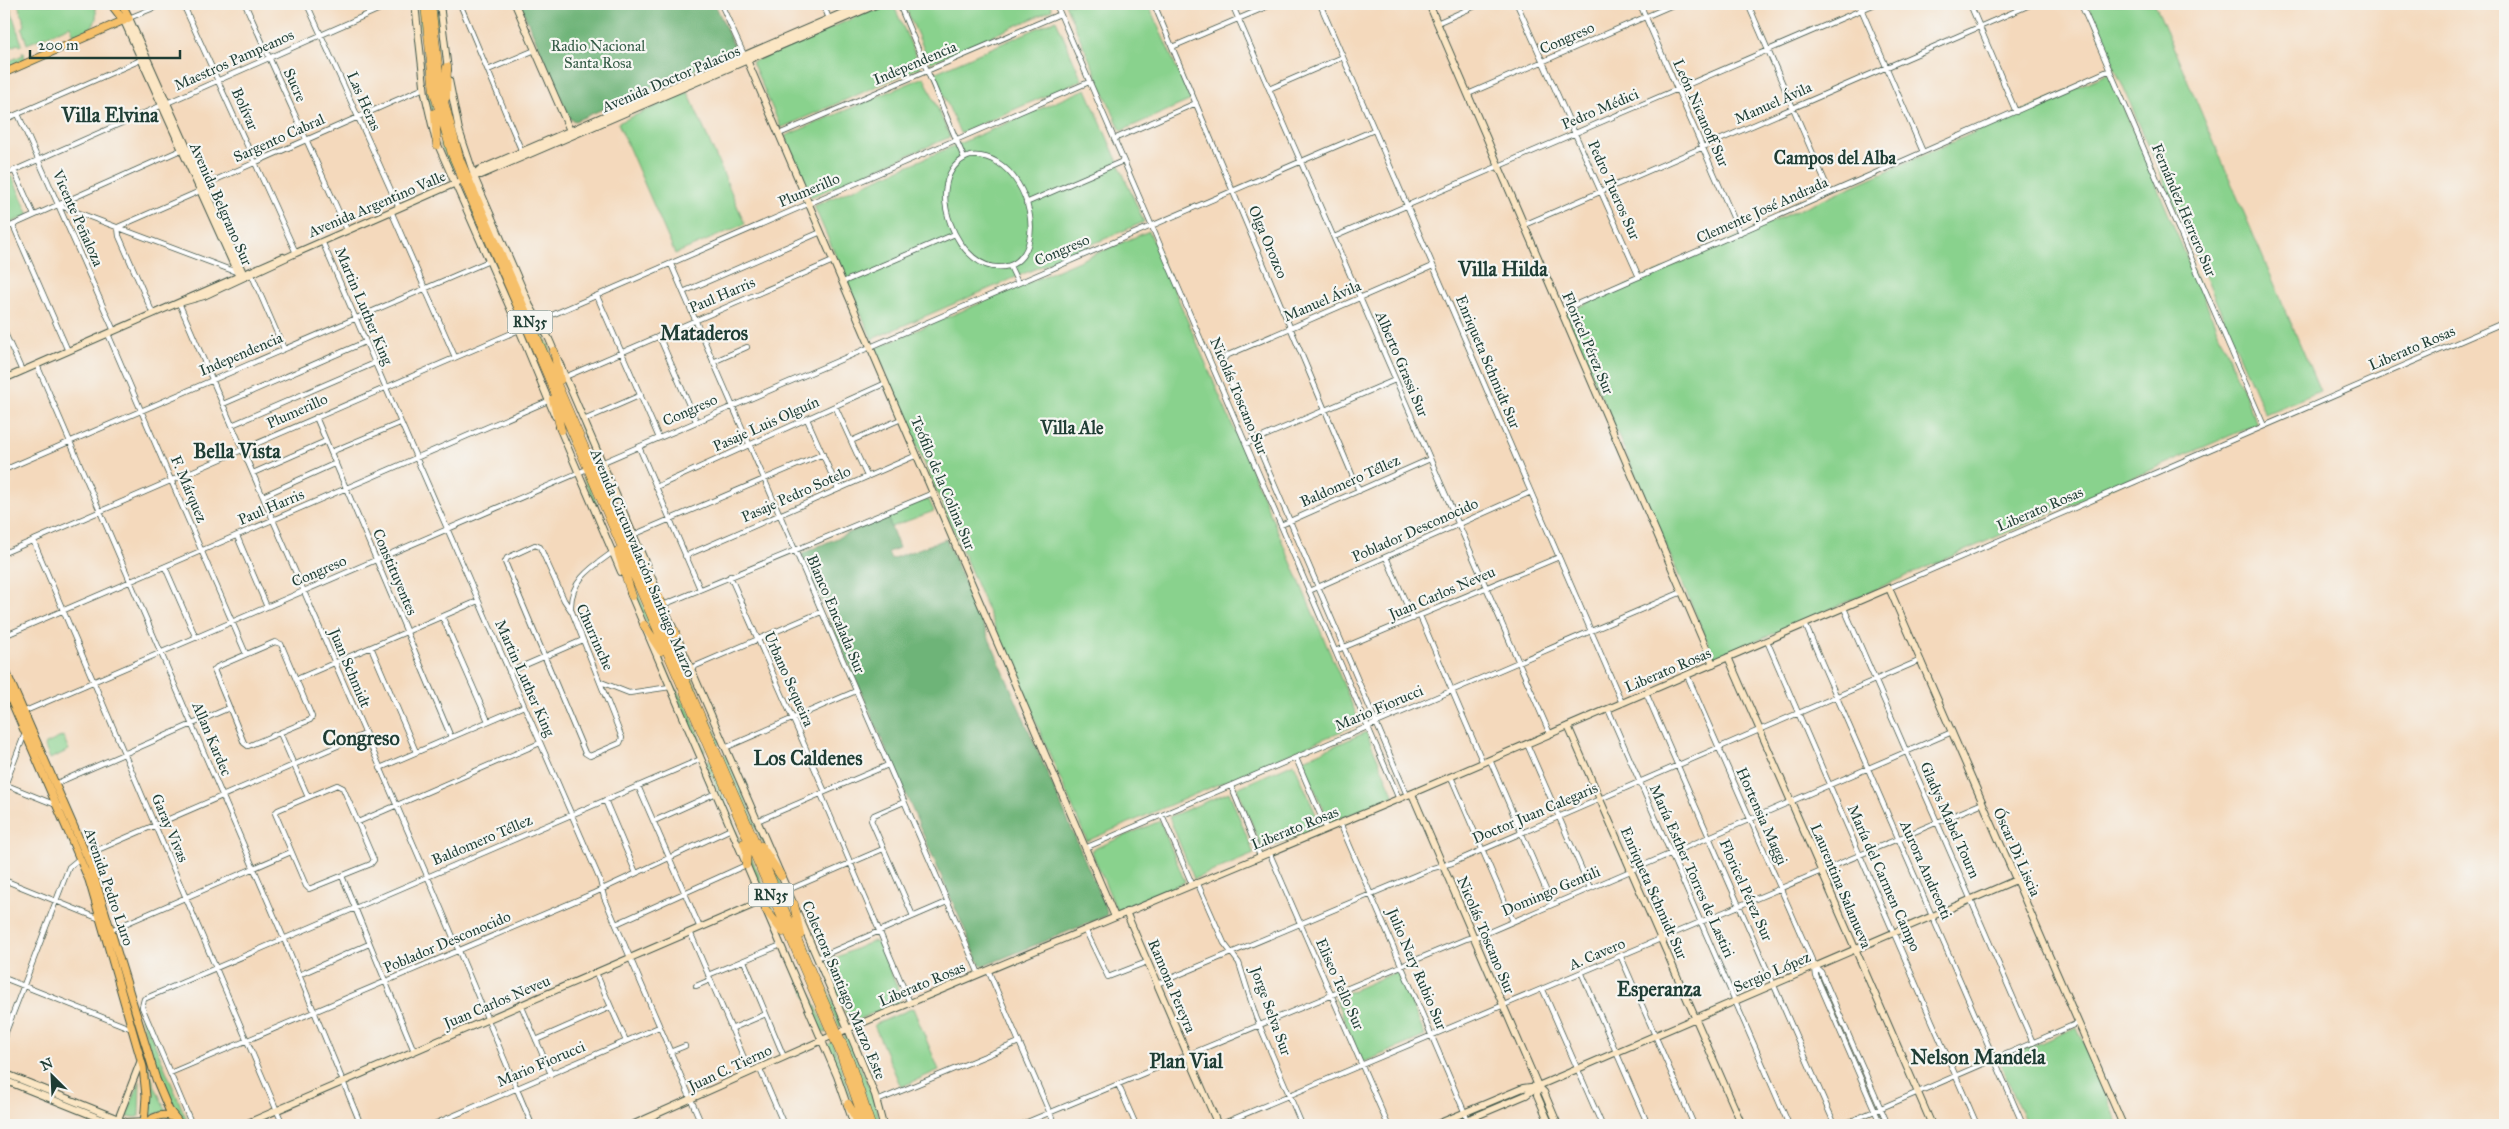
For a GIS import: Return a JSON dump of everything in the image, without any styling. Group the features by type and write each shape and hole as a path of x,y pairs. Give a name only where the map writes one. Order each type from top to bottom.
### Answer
{"highway":[{"name":"Avenida Circunvalación Santiago Marzo","path":"425,4 439,114 448,146 465,179 583,445 595,486 693,713 735,796 818,995"},
{"name":"Avenida Circunvalación Santiago Marzo","path":"431,4 442,98 465,179 522,328 612,511 704,723 726,789 835,1034 857,1078 871,1125"},
{"path":"428,39 427,66 436,118 437,144"},
{"path":"447,67 446,98 460,160"},
{"path":"522,328 554,402 561,430"},
{"path":"554,351 558,374 578,421 583,445"},
{"path":"595,486 600,508 622,563 632,596"},
{"path":"612,511 621,524 642,571 663,604"},
{"path":"644,625 658,644 676,685 693,713"},
{"path":"675,631 678,653 704,723"},
{"path":"726,789 730,810 746,849 746,865"},
{"path":"735,796 746,810 762,848 781,876"},
{"path":"794,904 798,928 812,964 818,995"},
{"path":"766,910 781,928 798,965 818,995"},
{"name":"Avenida Circunvalación Santiago Marzo","path":"835,1034 865,1125"},
{"path":"848,1104 860,1125"}],"main road":[{"name":"Avenida Belgrano Sur","path":"111,4 127,20"},
{"name":"Avenida Belgrano Sur","path":"122,4 127,20"},
{"path":"4,73 127,20"},
{"name":"Avenida Pedro Luro","path":"4,667 25,733 66,809 111,930 158,1085 169,1110 179,1122"},
{"name":"Avenida Pedro Luro","path":"4,686 20,714 52,785 51,800 57,805 83,857 141,1060 145,1086 147,1123"},
{"path":"121,1024 129,1017"},
{"path":"147,1123 164,1115 179,1122"}],"street":[{"path":"127,20 163,4"},
{"name":"Bolívar","path":"183,4 296,253"},
{"name":"Sucre","path":"245,4 347,230"},
{"name":"Las Heras","path":"307,4 399,208"},
{"path":"369,4 372,12"},
{"name":"Maestros Pampeanos","path":"4,175 391,4"},
{"name":"Colectora Santiago Marzo Este","path":"415,4 424,88 437,144 465,179 554,351 848,1029 877,1101 883,1125"},
{"name":"Colectora Santiago Marzo Este","path":"440,4 447,67 460,130 465,179 489,261 522,328 548,401 781,945 848,1104 854,1125"},
{"path":"460,4 523,154"},
{"path":"515,4 571,133"},
{"path":"721,4 745,58"},
{"path":"823,4 830,21"},
{"name":"Avenida Doctor Palacios","path":"465,179 479,170 523,154 830,21 863,4"},
{"name":"Avenida Doctor Palacios","path":"830,21 878,4"},
{"path":"899,4 964,158"},
{"name":"Nicolás Toscano Sur","path":"1056,4 1399,799"},
{"name":"Olga Orozco","path":"1154,4 1359,491"},
{"name":"Alberto Grassi Sur","path":"1232,4 1550,734"},
{"path":"1172,47 1273,4"},
{"name":"Enriqueta Schmidt Sur","path":"1320,4 1622,703"},
{"name":"Floricel Pérez Sur","path":"1429,4 1713,664"},
{"path":"1437,23 1480,4"},
{"name":"Pedro Tueros Sur","path":"1518,4 1639,277"},
{"name":"León Nicanoff Sur","path":"1640,4 1740,233"},
{"name":"Congreso","path":"1468,94 1676,4"},
{"path":"1748,4 1830,193"},
{"path":"1859,4 1923,152"},
{"name":"Pedro Médici","path":"1334,238 1875,4"},
{"path":"1970,4 2016,112"},
{"name":"Manuel Ávila","path":"1524,225 2032,4"},
{"name":"Fernández Herrero Sur","path":"2082,4 2264,426"},
{"name":"Independencia","path":"779,134 1060,14"},
{"name":"Avenida Belgrano Sur","path":"127,20 202,188 243,274"},
{"path":"488,70 535,50"},
{"path":"1269,89 1343,57"},
{"name":"Teófilo de la Colina Sur","path":"745,58 1115,917"},
{"path":"4,120 144,59"},
{"name":"Clemente José Andrada","path":"1561,311 2110,70"},
{"name":"Plumerillo","path":"538,321 1090,82"},
{"name":"Sargento Cabral","path":"118,227 255,163 424,88"},
{"path":"1114,139 1196,103"},
{"name":"Vicente Peñaloza","path":"18,114 111,332"},
{"name":"Congreso","path":"20,714 1374,130"},
{"path":"4,229 184,148"},
{"path":"982,156 1000,163 1013,177 1026,203 1031,226 1029,242 1022,256 1010,266 995,267 980,262 968,252 955,234 946,208 946,189 951,171 964,158 982,156"},
{"path":"1026,203 1124,161"},
{"path":"14,170 34,215"},
{"name":"Avenida Argentino Valle","path":"4,379 465,179"},
{"path":"58,205 243,274 284,349"},
{"path":"391,211 454,357"},
{"path":"13,225 68,351"},
{"path":"118,227 119,236 153,314"},
{"path":"683,292 821,232"},
{"path":"843,282 955,234"},
{"name":"Martin Luther King","path":"322,241 571,815 702,1125"},
{"name":"Paul Harris","path":"565,377 833,260"},
{"name":"Independencia","path":"4,470 489,261"},
{"name":"Blanco Encalada Sur","path":"670,264 979,974"},
{"path":"1010,266 1018,283"},
{"name":"Manuel Ávila","path":"1222,360 1226,356 1433,266"},
{"path":"597,296 660,438"},
{"name":"Juan Schmidt","path":"179,303 397,806 532,1125"},
{"name":"Liberato Rosas","path":"835,1034 1451,777 2505,322"},
{"name":"Plumerillo","path":"4,553 522,328"},
{"path":"4,331 22,371"},
{"name":"F. Márquez","path":"111,332 141,411 246,654"},
{"path":"659,336 696,421"},
{"path":"223,404 365,342"},
{"path":"713,362 747,347"},
{"name":"Nicolás Toscano Sur","path":"1222,360 1254,440 1376,723 1443,865 1538,1086 1545,1093 1558,1125"},
{"path":"232,425 374,363"},
{"name":"Allan Kardec","path":"37,365 254,868 361,1125"},
{"path":"1246,444 1396,380"},
{"name":"Pasaje Luis Olguín","path":"656,487 886,383"},
{"path":"584,420 641,395"},
{"name":"Paul Harris","path":"4,636 548,401"},
{"path":"835,406 866,476"},
{"name":"Constituyentes","path":"316,417 451,737"},
{"path":"807,418 838,489"},
{"path":"851,441 901,419"},
{"path":"331,452 400,423"},
{"path":"253,474 326,441"},
{"path":"639,447 700,589"},
{"path":"633,535 823,454"},
{"name":"Pasaje Pedro Sotelo","path":"685,556 917,454"},
{"name":"Baldomero Téllez","path":"1281,525 1430,459"},
{"path":"262,496 336,463"},
{"name":"Poblador Desconocido","path":"1309,591 1531,492"},
{"path":"663,604 933,493"},
{"path":"237,536 267,607"},
{"name":"Garay Vivas","path":"33,540 283,1125"},
{"name":"Churrinche","path":"538,545 564,600 572,612 601,682 603,693 622,741 587,756 505,560 538,545"},
{"path":"572,612 572,596 580,578 613,552"},
{"path":"1386,557 1413,619"},
{"name":"Juan Carlos Neveu","path":"1335,651 1559,557"},
{"path":"165,566 196,638"},
{"name":"Urbano Sequeira","path":"730,576 794,718 850,863 910,1003"},
{"name":"Óscar Di Liscia","path":"1889,588 2123,1125"},
{"name":"Mario Fiorucci","path":"1086,848 1682,592"},
{"path":"297,679 478,601"},
{"name":"Gladys Mabel Tourn","path":"1844,608 2033,1042"},
{"path":"691,668 821,612"},
{"path":"442,616 488,721"},
{"path":"1420,616 1452,691 1521,833 1552,904"},
{"name":"Aurora Andreotti","path":"1805,624 2023,1125"},
{"path":"508,672 584,640"},
{"name":"María del Carmen Campo","path":"1767,641 1977,1125"},
{"path":"279,642 297,679 312,718 247,746 214,670 246,654 279,642"},
{"path":"371,647 416,752"},
{"name":"Laurentina Salanueva","path":"1728,657 1932,1125"},
{"name":"Doctor Juan Calegaris","path":"1157,984 1371,894 1482,850 1921,660"},
{"name":"Hortensia Maggi","path":"1687,675 1815,967 1816,976 1881,1125"},
{"path":"601,682 629,692 670,687"},
{"name":"Baldomero Téllez","path":"144,1010 142,1003 144,999 856,691"},
{"name":"Floricel Pérez Sur","path":"1646,693 1835,1125"},
{"path":"380,768 524,706"},
{"path":"52,785 229,708"},
{"name":"María Esther Torres de Lastiri","path":"1608,709 1789,1125"},
{"name":"Enriqueta Schmidt Sur","path":"1568,726 1742,1125"},
{"name":"Domingo Gentili","path":"1020,1125 1259,1024 1513,921 1952,732"},
{"path":"25,733 4,785 51,800"},
{"path":"280,733 308,798"},
{"path":"4,1037 70,866 83,857 365,734"},
{"path":"358,822 540,744"},
{"path":"1527,744 1590,888"},
{"path":"1296,758 1326,828"},
{"path":"758,822 888,765"},
{"path":"1451,777 1513,921"},
{"path":"340,785 358,822 373,861 309,889 291,852 276,813 308,798 340,785"},
{"path":"638,786 700,928"},
{"path":"1231,786 1260,856"},
{"path":"654,821 716,794"},
{"path":"605,800 636,873"},
{"path":"904,802 872,817 872,823 913,916"},
{"name":"A. Cavero","path":"1219,1125 1504,1007 1983,803"},
{"path":"57,805 66,809"},
{"name":"Jorge Selva Sur","path":"1162,815 1224,943 1240,965 1259,1024 1302,1125"},
{"name":"Julio Nery Rubio Sur","path":"1340,822 1469,1123"},
{"name":"Poblador Desconocido","path":"170,1073 602,889 731,829"},
{"path":"788,890 883,848"},
{"path":"4,880 101,919 111,930 291,852"},
{"name":"Eliseo Tello Sur","path":"1269,852 1388,1125"},
{"path":"616,924 746,865"},
{"path":"342,876 414,1051"},
{"name":"Sergio López","path":"1435,1125 1523,1088 1538,1086 2016,880"},
{"name":"Juan Carlos Neveu","path":"243,1125 762,901"},
{"path":"817,958 947,902"},
{"name":"Ramona Pereyra","path":"1126,912 1219,1125"},
{"path":"1085,929 1108,977 1148,962"},
{"path":"690,932 750,1072"},
{"path":"299,975 369,944"},
{"path":"696,986 744,961 781,945"},
{"path":"1620,957 1694,1125"},
{"path":"744,961 784,1057"},
{"name":"Hortensia Maggi","path":"1815,967 1821,972 1888,1125"},
{"path":"988,970 1055,1125"},
{"path":"596,973 626,1041"},
{"path":"1582,974 1648,1125"},
{"path":"4,978 132,1029"},
{"path":"1543,990 1602,1125"},
{"path":"521,1005 551,1074"},
{"path":"536,1040 611,1007"},
{"path":"129,1017 136,1012 144,1010 192,1125"},
{"path":"732,1029 766,1014"},
{"path":"1842,1125 2078,1023"},
{"name":"Mario Fiorucci","path":"432,1125 660,1027"},
{"name":"Juan C. Tierno","path":"632,1125 835,1034"},
{"path":"877,1101 1019,1042"},
{"path":"670,1052 685,1046"},
{"path":"116,1124 141,1060"},
{"path":"759,1068 784,1125"},
{"path":"4,1073 116,1124"},
{"path":"4,1080 116,1124 130,1122 147,1123"},
{"path":"1118,1084 1136,1125"},
{"name":"Nicolás Toscano Sur","path":"1538,1086 1537,1095 1550,1125"},
{"name":"Sergio López","path":"1456,1125 1469,1123 1526,1096 1538,1086"}],"green space":[{"path":"4,4 9,4 22,45 18,44 4,50"},
{"path":"18,4 94,4 96,16 90,29 75,37 70,26 27,44 22,29 25,25"},
{"path":"418,4 422,4 425,64 435,123 427,94"},
{"path":"433,4 437,4 444,65 444,88"},
{"name":"Radio Nacional Santa Rosa","path":"520,4 715,4 735,49 734,53 575,121 570,119"},
{"path":"886,4 893,4 921,67 781,128 752,62"},
{"path":"904,4 1050,4 1052,10 930,63"},
{"path":"1065,4 1148,4 1191,100 1121,131"},
{"path":"2087,4 2155,4 2320,391 2265,414"},
{"path":"1056,20 1082,80 960,133 934,73"},
{"path":"22,52 24,52 25,60 9,67 7,62 23,55"},
{"path":"2109,73 2257,424 1715,659 1565,313"},
{"path":"924,77 950,137 811,197 785,136"},
{"path":"1086,89 1144,222 872,339 814,206"},
{"path":"688,92 745,224 675,254 618,123"},
{"path":"439,122 455,170 454,172 452,172 441,146"},
{"path":"12,176 29,215 4,226 4,180"},
{"path":"475,186 531,314 549,346 555,370"},
{"path":"465,191 523,326 531,350 463,192"},
{"path":"1149,231 1360,723 1087,841 875,348"},
{"path":"559,371 597,457 596,461 583,434"},
{"path":"558,409 581,466 579,466 562,427"},
{"path":"598,469 602,470 647,575 612,506"},
{"path":"585,474 622,567 583,477"},
{"path":"929,500 934,511 891,527 887,516 922,501"},
{"path":"887,516 899,548 888,552 891,559 946,539 1107,911 1106,916 984,966 980,965 802,556 803,553"},
{"path":"627,568 658,640 639,606"},
{"path":"643,577 663,612 676,651"},
{"path":"656,645 673,684 690,713 705,752 700,751"},
{"path":"680,652 720,742 717,747 706,723"},
{"path":"1366,732 1394,796 1329,823 1302,760"},
{"path":"63,736 69,750 50,759 44,745"},
{"path":"720,754 726,755 769,854 733,786"},
{"path":"707,760 710,760 745,855 707,765"},
{"path":"1294,763 1321,826 1263,850 1237,788"},
{"path":"1229,792 1254,854 1194,879 1169,817"},
{"path":"1160,821 1185,882 1117,911 1091,850"},
{"path":"750,854 780,924 761,890"},
{"path":"764,855 779,878 795,925"},
{"path":"776,925 811,994 827,1033 821,1032"},
{"path":"800,926 842,1023 840,1028 824,995"},
{"path":"873,941 878,943 901,996 899,1002 855,1021 848,1018 826,967 828,961"},
{"path":"1398,971 1425,1036 1362,1063 1335,998"},
{"path":"913,1008 939,1070 901,1087 874,1025"},
{"path":"142,1014 189,1125 185,1125 172,1108 158,1076 140,1015"},
{"path":"133,1022 153,1082 166,1111 148,1117 146,1064"},
{"path":"2077,1027 2119,1125 2027,1125 1999,1061"},
{"path":"843,1036 848,1037 872,1094 881,1125 874,1125 862,1084"},
{"path":"832,1041 859,1118 827,1046"},
{"path":"140,1081 139,1117 127,1117 126,1116"}],"district":[{"name":"Villa Elvina","path":"110,115"},
{"name":"Campos del Alba","path":"1835,158"},
{"name":"Villa Hilda","path":"1503,269"},
{"name":"Mataderos","path":"704,333"},
{"name":"Villa Ale","path":"1072,428"},
{"name":"Bella Vista","path":"237,451"},
{"name":"Congreso","path":"361,738"},
{"name":"Los Caldenes","path":"808,758"},
{"name":"Esperanza","path":"1659,989"},
{"name":"Nelson Mandela","path":"1978,1057"},
{"name":"Plan Vial","path":"1186,1061"}]}
